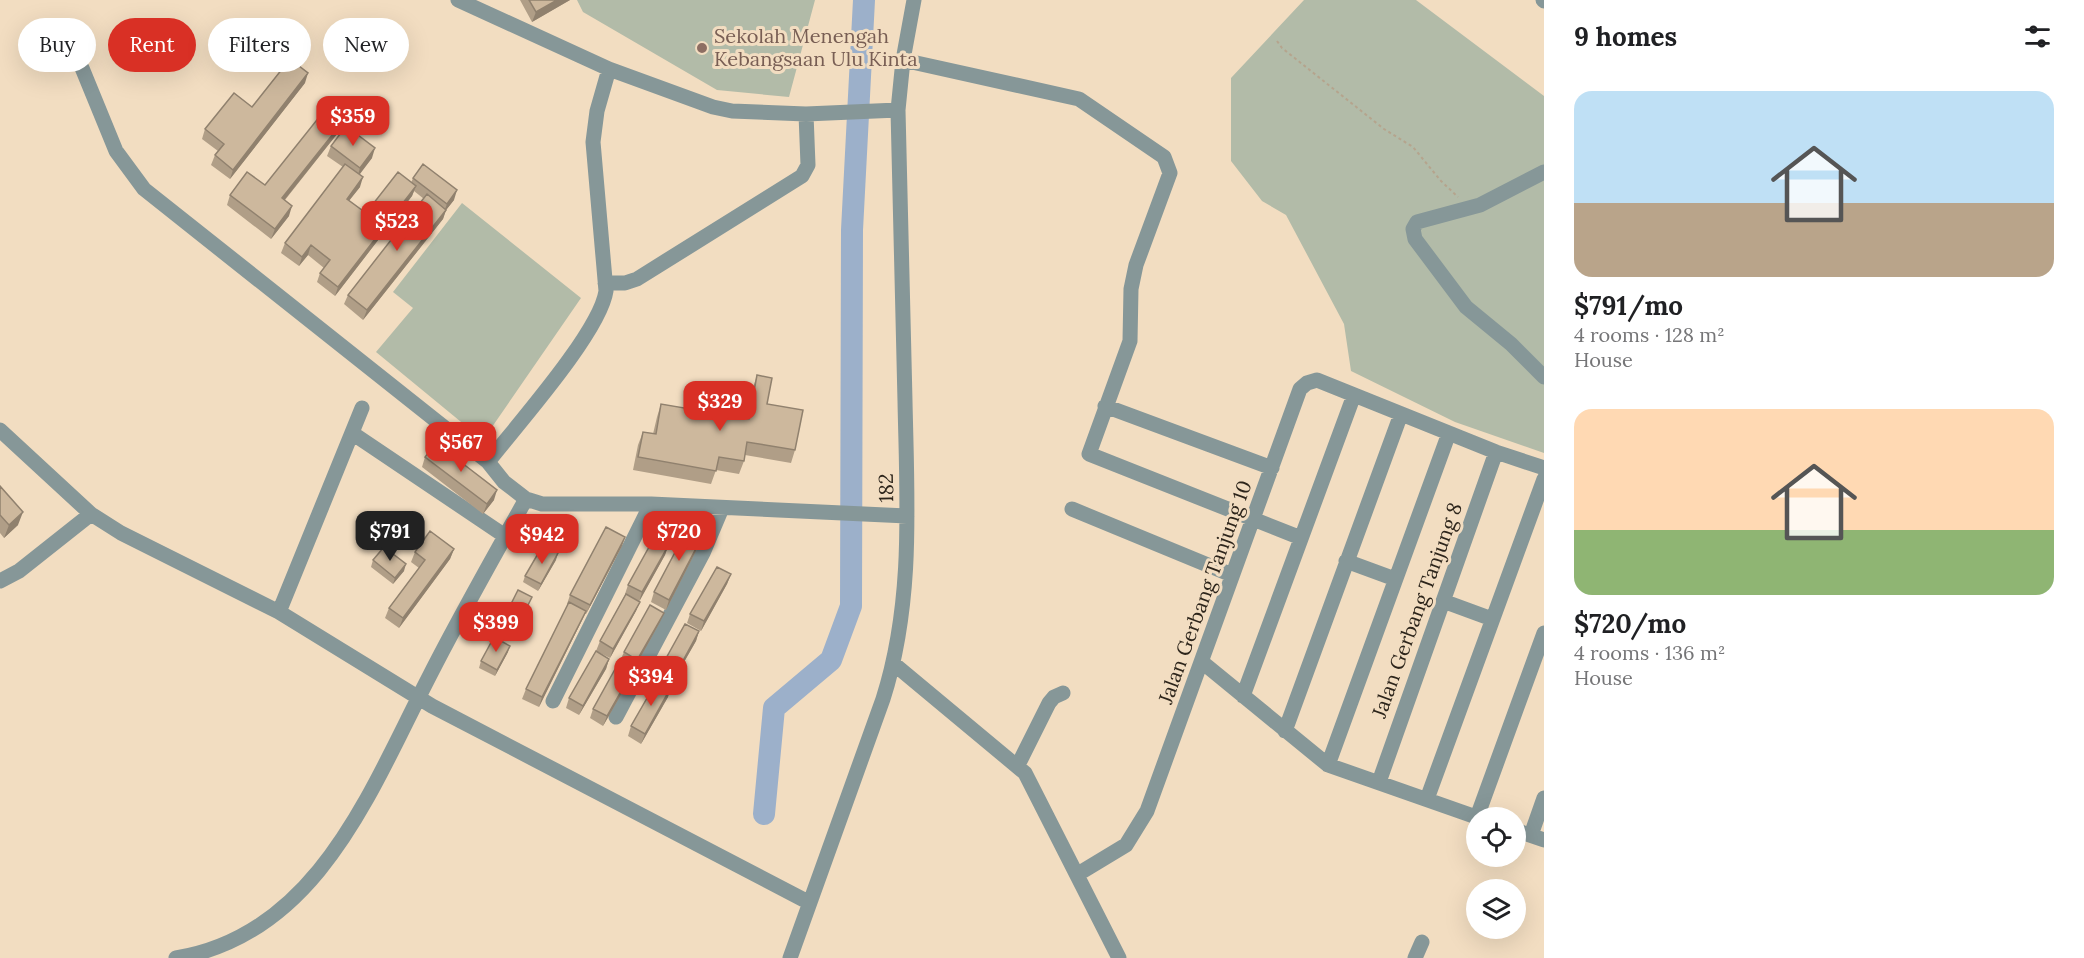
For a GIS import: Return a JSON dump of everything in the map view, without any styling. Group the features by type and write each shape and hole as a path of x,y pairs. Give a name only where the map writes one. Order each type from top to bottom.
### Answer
{"street":[{"path":"458,0 477,4 609,69 713,107 732,111 806,114 898,110"},
{"name":"182","path":"790,958 894,664 907,550 898,110 903,60 914,0"},
{"path":"903,60 1079,99 1164,157 1170,173 1136,265 1131,289 1130,341 1088,451 1093,457 1301,538"},
{"path":"488,462 598,315 604,303 605,283 593,142 597,111 609,69"},
{"path":"84,72 116,151 144,189 488,462 504,482 526,499 542,504 651,504 907,516"},
{"path":"605,283 625,283 637,279 802,176 808,165 806,114"},
{"path":"1544,172 1480,205 1417,222 1413,229 1415,239 1466,308 1511,344 1544,377"},
{"name":"Jalan Gerbang Tanjung 10","path":"1078,874 1114,854 1133,836 1147,812 1300,389 1306,383 1317,380 1354,395"},
{"path":"1243,696 1354,395 1496,452 1544,468"},
{"name":"Jalan Gerbang Tanjung 10","path":"1105,406 1272,468"},
{"path":"279,612 362,408"},
{"path":"1285,731 1401,414"},
{"path":"0,430 91,514 120,533 279,612 432,706 808,902"},
{"path":"351,433 505,536"},
{"path":"1328,765 1449,433"},
{"name":"Jalan Gerbang Tanjung 8","path":"1379,782 1496,452"},
{"path":"1427,799 1544,478"},
{"path":"176,958 210,956 248,935 280,911 312,879 345,836 473,591 526,499"},
{"path":"553,701 651,504"},
{"path":"616,717 693,574 722,508"},
{"path":"1072,509 1232,574"},
{"path":"0,581 20,572 91,514"},
{"path":"1346,561 1395,579"},
{"path":"1443,601 1492,619"},
{"path":"1482,807 1539,659 1544,633"},
{"path":"1202,662 1328,765 1466,813"},
{"path":"894,664 1018,765 1030,780 1119,958"},
{"path":"1018,765 1049,703 1054,697 1063,693"},
{"path":"1537,838 1544,798"},
{"path":"1415,958 1422,942"}],"path":[{"path":"1277,41 1282,48 1384,129 1413,147 1454,194 1464,202 1480,205"}],"green space":[{"name":"Sekolah Menengah Kebangsaan Ulu Kinta","path":"577,0 815,0 789,97 717,90 583,12"},
{"path":"1304,0 1416,0 1544,96 1544,453 1455,422 1351,371 1344,324 1286,215 1262,201 1231,161 1231,78"},
{"path":"462,203 581,298 483,440 376,352 413,308 393,292"}],"building":[{"path":"529,0 557,0 536,12"},
{"path":"280,72 308,73 233,170 215,155 224,144 205,129 234,93 252,107"},
{"path":"328,106 345,119 282,198 292,206 275,229 230,195 247,172 265,185"},
{"path":"346,126 375,148 360,168 331,146"},
{"path":"345,164 363,177 347,199 366,213 398,172 416,186 338,287 320,273 330,260 311,245 302,257 285,243"},
{"path":"423,164 457,190 447,204 413,178"},
{"path":"427,194 446,210 367,310 348,295"},
{"path":"757,375 772,378 767,404 803,410 795,450 747,442 744,461 719,457 716,471 638,457 643,432 656,434 661,404 749,419"},
{"path":"436,443 497,490 487,504 425,457"},
{"path":"0,486 23,512 9,525 0,515"},
{"path":"690,524 705,531 669,600 654,592"},
{"path":"606,527 625,537 590,605 570,595"},
{"path":"430,531 454,549 403,618 389,608 425,560 415,552"},
{"path":"654,538 668,546 642,592 628,585"},
{"path":"543,545 558,553 541,584 525,576"},
{"path":"384,547 406,564 395,578 373,560"},
{"path":"717,567 731,574 704,621 690,614"},
{"path":"518,590 532,597 524,613 510,606"},
{"path":"626,594 640,602 613,649 600,641"},
{"path":"569,602 586,611 542,697 526,689"},
{"path":"650,605 664,613 637,660 624,652"},
{"path":"685,624 699,631 673,679 659,671"},
{"path":"494,637 510,646 497,670 481,661"},
{"path":"596,651 609,659 583,706 569,698"},
{"path":"619,662 633,670 607,716 593,709"},
{"path":"658,679 671,687 645,734 631,726"}],"waterway":[{"path":"764,814 774,708 831,660 851,606 852,230 864,0"}],"place":[{"name":"Sekolah Menengah Kebangsaan Ulu Kinta","path":"702,48"}]}
